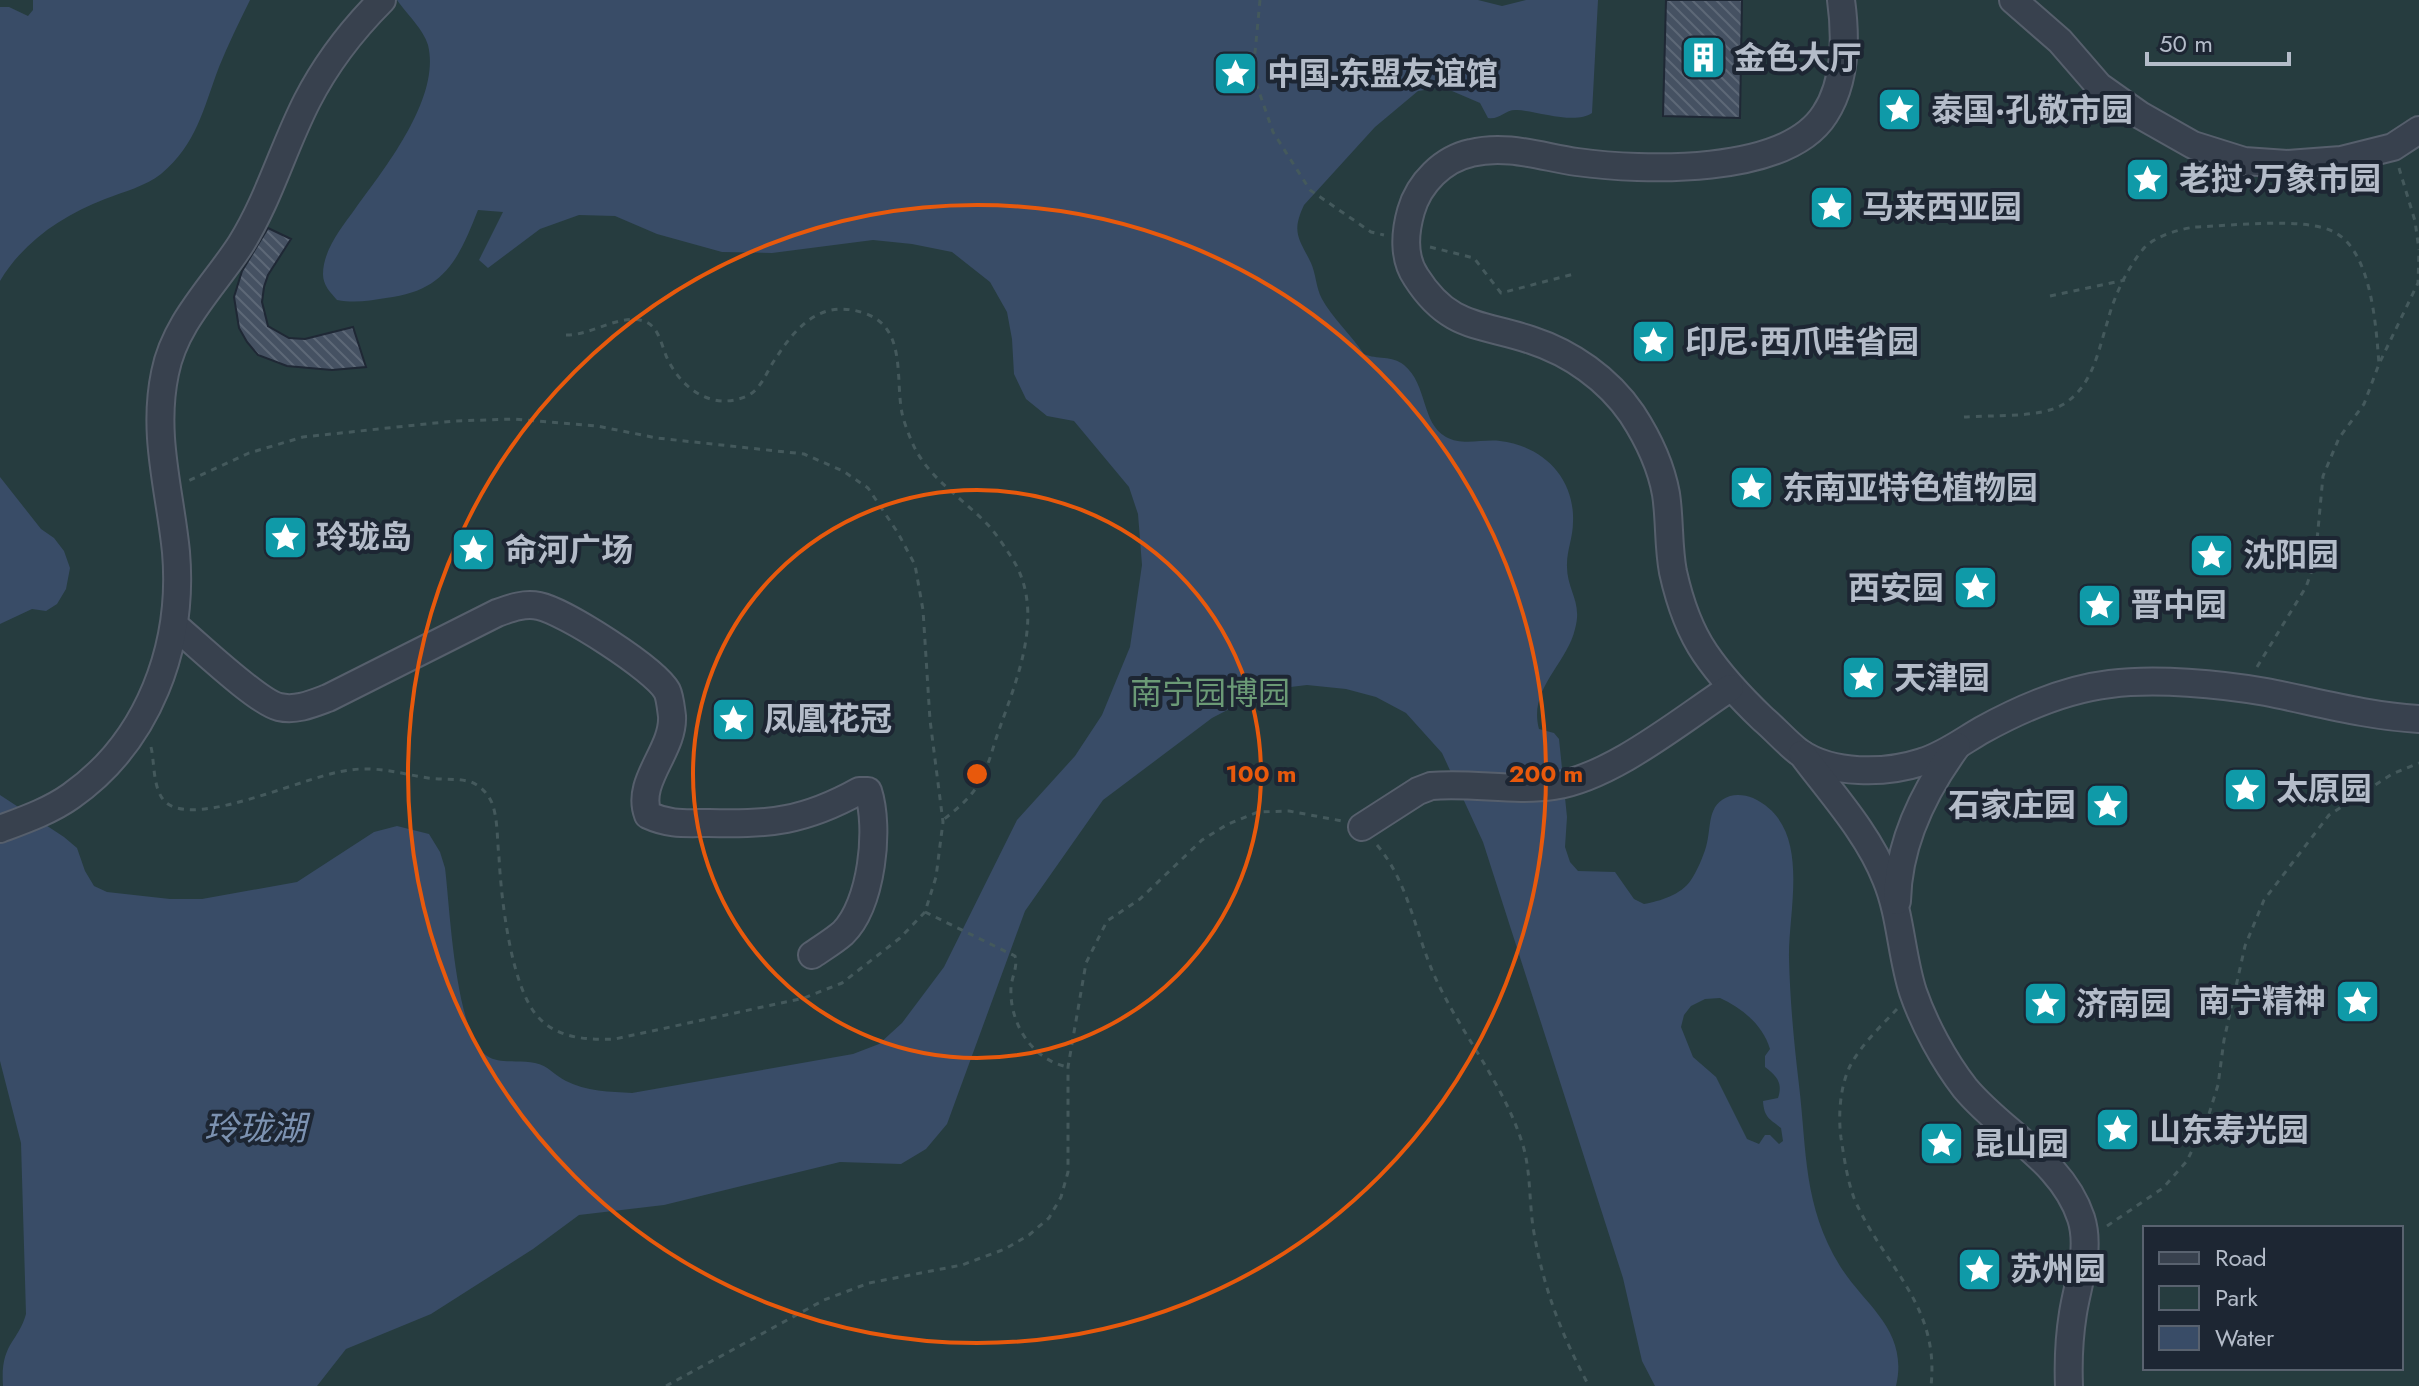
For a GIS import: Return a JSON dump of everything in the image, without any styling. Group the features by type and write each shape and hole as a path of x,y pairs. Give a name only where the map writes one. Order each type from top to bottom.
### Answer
{"street":[{"path":"1841,0 1844,25 1836,90 1826,113 1809,133 1771,153 1734,162 1693,166 1632,167 1575,162 1506,150 1466,153 1436,171 1424,185 1409,217 1407,241 1410,265 1433,299 1453,317 1473,326 1534,341 1578,363 1612,388 1634,417 1662,476 1673,571 1682,603 1701,648 1730,688 1802,754 1850,816 1886,877 1897,913 1913,992 1936,1041 1964,1087 2006,1130 2045,1161 2068,1191 2086,1236 2068,1350 2069,1386"},
{"path":"2013,0 2060,41 2099,86 2140,115 2193,145 2244,161 2288,164 2341,160 2393,147 2419,130"},
{"path":"0,829 71,796 124,744 141,721 159,682 175,626 176,555 161,459 160,397 166,368 183,326 208,286 241,244 326,66 375,7"},
{"path":"175,626 259,698 275,706 289,708 303,707 328,698 497,613 520,605 538,605 567,615 655,677 668,692 672,718 667,742 646,788 643,803 648,815 666,824 758,824 800,818 859,791 868,791 873,807 874,842 864,894 844,932 812,955"},
{"path":"1802,754 1850,769 1883,769 1925,762 2003,719 2074,691 2107,684 2141,682 2239,688 2378,717 2419,719"},
{"path":"1362,827 1431,786 1550,786 1576,782 1602,772 1730,688"},
{"path":"1897,913 1898,872 1911,830 1934,780 1960,742"}],"path":[{"path":"1260,0 1253,74 1273,132 1310,190 1371,232 1474,258 1501,293 1574,274"},
{"path":"2239,688 2263,659 2306,587 2315,562 2323,476 2339,438 2364,404 2379,364 2418,283 2419,250 2415,221 2393,147"},
{"path":"1964,417 2036,413 2061,406 2089,379 2109,314 2146,246 2183,228 2304,224 2335,232 2347,242 2367,281 2376,323 2379,364"},
{"path":"2050,296 2125,280"},
{"path":"566,335 590,332 623,320 649,324 657,332 679,379 697,395 712,401 748,395 763,381 791,338 806,321 821,311 845,308 864,313 878,319 889,331 901,379 902,412 912,443 929,469 997,537 1022,577 1027,599 1027,630 1021,667 981,781 963,803 943,820"},
{"path":"141,721 154,759 161,797 169,805 181,808 226,806 349,770 380,768 469,782 484,789 492,804 504,910 524,994 539,1019 559,1032 584,1040 615,1039 804,998 842,983 900,938 925,912 936,877 943,820 930,720 923,610 915,565 868,488 843,471 804,454 514,419 454,421 303,437 249,453 167,491"},
{"path":"2086,1236 2163,1188 2187,1161 2209,1114 2218,1085 2224,1040 2245,946 2264,900 2329,815 2392,774 2419,763"},
{"path":"666,1386 824,1300 869,1283 962,1265 1005,1249 1049,1218 1061,1197 1068,1172 1068,1067 1086,963 1107,921 1140,899 1202,840 1228,824 1258,812 1289,811 1362,827 1383,852 1404,893 1434,976 1511,1114 1524,1150 1534,1232 1550,1305 1567,1346 1589,1386"},
{"path":"925,912 1015,956 1017,963 1011,985 1019,1026 1042,1057 1053,1064 1068,1067"},
{"path":"1913,992 1867,1042 1850,1066 1839,1121 1844,1159 1854,1197 1911,1290 1926,1324 1933,1369 1931,1386"}],"green space":[{"name":"南宁园博园","path":"0,0 2419,0 2419,1386 0,1386"}],"water":[{"path":"33,0 250,0 222,59 198,125 173,163 148,182 89,206 45,231 20,254 0,281 0,7 9,7 28,16 33,10"},
{"name":"玲珑湖","path":"397,0 1478,0 1502,6 1526,0 1598,0 1592,113 1566,118 1513,110 1488,118 1480,103 1452,91 1437,88 1418,91 1375,127 1304,205 1298,222 1298,235 1313,267 1320,295 1331,312 1364,354 1395,360 1412,373 1438,431 1452,440 1500,441 1530,450 1553,467 1568,491 1573,522 1567,573 1576,603 1577,619 1571,642 1543,689 1537,715 1539,729 1554,733 1559,739 1567,817 1565,847 1570,862 1578,871 1615,872 1634,899 1644,904 1676,893 1691,880 1705,851 1713,810 1722,800 1736,795 1753,798 1772,811 1784,828 1793,870 1789,958 1792,1022 1813,1200 1840,1266 1891,1334 1898,1366 1896,1386 1655,1386 1642,1361 1623,1278 1483,842 1442,753 1406,713 1376,697 1346,689 1307,685 1266,690 1212,718 1103,800 1025,911 947,1124 926,1149 901,1164 840,1162 664,1205 579,1215 533,1249 431,1314 346,1349 317,1386 3,1386 4,1361 26,1314 21,1143 0,1061 0,795 77,848 94,886 107,892 170,899 202,899 297,882 374,832 397,826 429,834 445,868 461,998 476,1043 492,1059 540,1064 581,1087 632,1093 853,1054 879,1044 902,1023 944,967 1017,820 1075,756 1102,715 1130,647 1142,565 1138,514 1129,487 1074,421 1047,416 1026,399 1014,374 1007,312 990,282 952,252 873,240 772,253 722,252 657,234 615,216 579,215 540,229 488,268 479,260 503,212 478,210 455,258 435,281 406,294 362,301 337,300 323,278 330,248 408,132 426,87 430,66 426,39","holes":["1720,998 1744,1012 1767,1040 1770,1049 1765,1056 1765,1067 1778,1080 1780,1088 1778,1098 1763,1101 1766,1115 1781,1128 1783,1141 1779,1144 1770,1135 1765,1135 1759,1144 1747,1139 1716,1077 1693,1057 1681,1027 1684,1015 1691,1006 1705,999"]},
{"path":"0,477 41,529 54,538 64,551 70,568 66,589 57,604 46,611 32,609 0,624"}],"building":[{"name":"金色大厅","path":"1666,0 1742,0 1740,118 1663,116"},
{"path":"268,228 291,239 264,287 262,302 268,326 289,338 305,339 353,327 366,367 332,370 287,366 258,355 247,342 239,328 234,297 242,271"}],"place":[{"name":"金色大厅","path":"1703,58"},
{"name":"中国-东盟友谊馆","path":"1236,74"},
{"name":"泰国·孔敬市园","path":"1900,110"},
{"name":"老挝·万象市园","path":"2148,179"},
{"name":"马来西亚园","path":"1831,207"},
{"name":"印尼·西爪哇省园","path":"1654,342"},
{"name":"东南亚特色植物园","path":"1751,488"},
{"name":"玲珑岛","path":"285,537"},
{"name":"命河广场","path":"474,550"},
{"name":"沈阳园","path":"2212,555"},
{"name":"西安园","path":"1975,588"},
{"name":"晋中园","path":"2100,605"},
{"name":"天津园","path":"1863,678"},
{"name":"凤凰花冠","path":"733,719"},
{"name":"太原园","path":"2245,789"},
{"name":"石家庄园","path":"2107,805"},
{"name":"南宁精神","path":"2357,1001"},
{"name":"济南园","path":"2045,1004"},
{"name":"山东寿光园","path":"2118,1130"},
{"name":"昆山园","path":"1942,1144"},
{"name":"苏州园","path":"1979,1269"}]}
